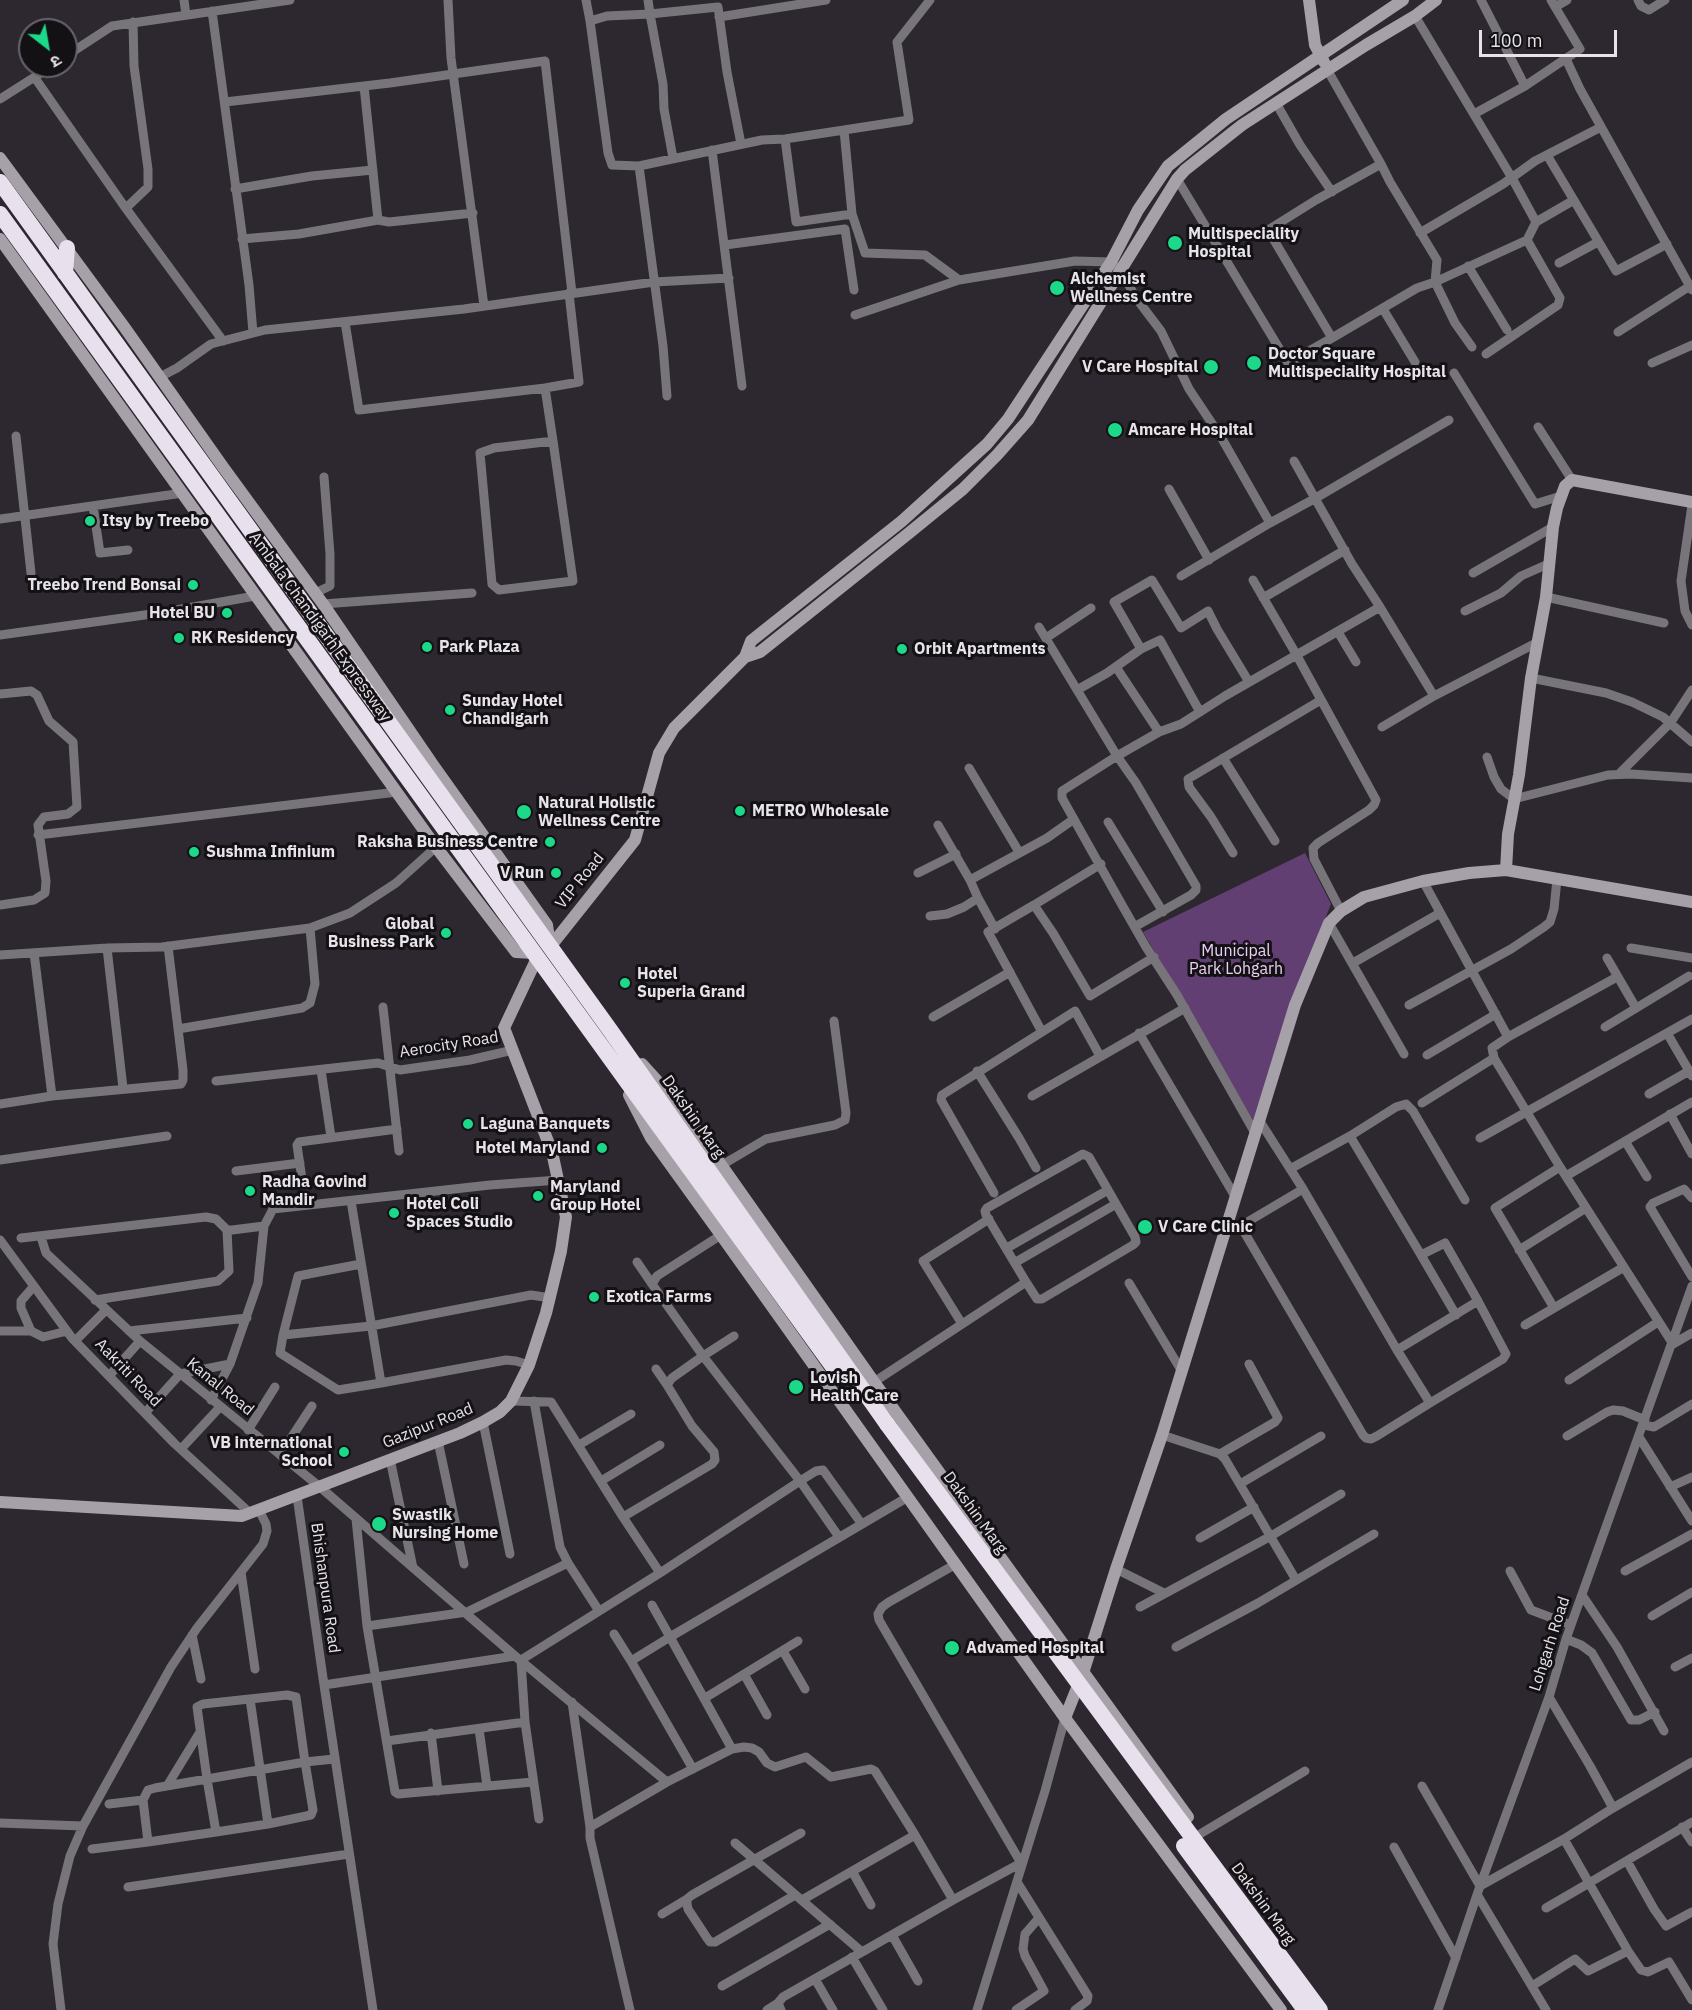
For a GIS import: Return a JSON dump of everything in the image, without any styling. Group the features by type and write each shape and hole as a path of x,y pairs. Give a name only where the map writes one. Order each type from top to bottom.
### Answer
{"highway":[{"name":"Ambala Chandigarh Expressway","path":"0,183 540,953 612,1062 883,1427"},
{"name":"Ambala Chandigarh Expressway","path":"0,214 540,953 610,1030"},
{"path":"65,273 67,248"},
{"path":"26,275 45,277"},
{"name":"Dakshin Marg","path":"610,1030 883,1427 1320,2010"},
{"path":"883,1427 1305,2010"}],"street":[{"path":"184,0 186,15"},
{"path":"78,48 112,26 290,0"},
{"path":"448,0 453,74 484,306"},
{"path":"586,0 608,153 612,165 639,166 762,140 785,139 909,120 897,42 930,0"},
{"path":"648,0 673,158"},
{"path":"720,16 826,0"},
{"path":"1309,0 1315,45 1390,183 1437,260 1435,282 1455,322 1472,347"},
{"path":"745,657 751,641 902,521 987,444 1008,419 1111,262 1137,210 1168,166 1226,118 1402,0"},
{"path":"745,657 760,652 963,489 997,455 1028,420 1177,179 1242,125 1415,16 1436,0"},
{"path":"1480,0 1525,86"},
{"path":"1474,114 1525,86 1580,49 1553,4 1567,0"},
{"path":"1638,0 1641,6 1649,10 1665,0"},
{"path":"590,21 607,16 650,14 703,4 718,7 727,72 741,144"},
{"path":"212,11 253,333"},
{"path":"1415,16 1536,222"},
{"path":"126,208 148,187 148,169 134,66 133,22"},
{"path":"1566,59 1601,127 1691,288 1618,332"},
{"path":"225,102 545,61 579,382 359,410 345,322"},
{"path":"0,99 35,78 223,341"},
{"path":"364,86 378,220"},
{"path":"1276,103 1300,145 1332,192"},
{"path":"1420,233 1547,155 1601,127"},
{"path":"844,130 852,214 865,253 925,255 959,280"},
{"path":"785,139 796,222 852,214"},
{"path":"712,150 742,386"},
{"path":"1547,155 1616,272 1667,244"},
{"path":"0,158 323,604 547,925 540,953 516,952 436,847 0,239"},
{"path":"1332,338 1268,230 1381,164"},
{"path":"639,166 667,396"},
{"path":"235,189 312,176 374,170"},
{"path":"1177,179 1288,363 1417,288 1527,240 1536,222 1575,200"},
{"path":"242,239 299,234 378,220 389,222 473,213"},
{"path":"725,245 845,230 854,290"},
{"path":"1486,354 1558,305 1560,298 1527,240"},
{"path":"1559,262 1598,242"},
{"path":"855,315 959,280 1075,261 1111,262 1121,271 1136,298 1161,332 1189,389 1221,437 1270,522"},
{"path":"1468,266 1507,330"},
{"path":"160,377 211,344 253,333 484,306 654,282 729,278"},
{"path":"1383,309 1415,362"},
{"path":"1652,363 1692,345"},
{"path":"1454,373 1535,504 1561,496"},
{"path":"1032,382 1048,388"},
{"path":"545,388 553,441 573,581 499,590 492,584 480,453 494,448 553,441"},
{"path":"1182,576 1270,522 1314,499 1449,420"},
{"path":"1538,427 1572,480 1692,503 1681,581 1685,610 1692,625"},
{"path":"16,436 31,573"},
{"path":"1294,461 1314,499 1434,696"},
{"path":"315,593 330,586 324,477"},
{"path":"1506,870 1508,834 1515,799 1531,678 1546,597 1553,527 1565,486 1572,480"},
{"path":"1169,489 1209,560"},
{"path":"0,519 183,493"},
{"path":"93,506 100,553 128,550"},
{"path":"1473,573 1553,527"},
{"path":"1263,598 1345,550"},
{"path":"1465,611 1501,593 1521,576 1548,564"},
{"path":"1141,649 1114,602 1152,580 1181,628 1208,611 1249,682"},
{"path":"1253,580 1376,800 1369,810 1313,848 1314,859 1341,911"},
{"path":"323,604 472,593"},
{"path":"0,635 159,614 255,596"},
{"path":"1546,597 1664,623"},
{"path":"1255,1133 1185,1008 1146,947 1062,798 1062,791 1117,756 1200,712 1380,607"},
{"path":"1046,638 1091,608"},
{"path":"1039,627 1117,756 1136,783 1196,886 1191,895 1136,926"},
{"path":"1338,632 1356,662"},
{"path":"1077,690 1141,649 1160,640 1200,712"},
{"path":"1382,727 1434,696 1538,642"},
{"name":"VIP Road","path":"540,953 635,840 659,753 674,728 745,657"},
{"path":"1116,667 1159,732"},
{"path":"1531,678 1606,693 1655,713 1671,723 1692,742"},
{"path":"1619,774 1671,723 1692,690"},
{"path":"0,694 31,691 37,695 49,721 73,742 77,807 68,814 44,817 38,825 46,881 45,893 34,900 0,905"},
{"path":"1233,854 1211,817 1189,787 1188,779 1321,700"},
{"path":"1487,757 1501,789 1515,799"},
{"path":"1223,758 1275,841"},
{"path":"969,768 1019,852"},
{"path":"1515,799 1595,777 1619,774 1692,778"},
{"path":"38,835 398,792"},
{"path":"970,880 1047,838 1074,819"},
{"path":"1108,822 1162,912"},
{"path":"938,825 956,854 995,929"},
{"path":"0,955 168,946 310,928 350,913 396,883 436,847"},
{"path":"918,873 956,854"},
{"path":"1042,1032 988,932 1101,864"},
{"path":"977,2010 1045,1791 1065,1718 1083,1673 1162,1436 1295,1005 1329,923 1341,911 1364,897 1423,881 1469,873 1506,870 1692,902"},
{"path":"1408,1005 1520,943 1550,922 1554,909 1557,879"},
{"path":"1423,881 1508,1037"},
{"path":"930,916 947,914 978,898"},
{"path":"1034,905 1089,996 1154,957"},
{"path":"1353,963 1440,913"},
{"path":"1329,923 1404,1054"},
{"path":"178,1029 302,1008 310,1004 315,984 310,928"},
{"path":"0,1104 123,1088 180,1084 183,1080 183,1070 168,946"},
{"path":"107,948 123,1088"},
{"path":"1631,948 1692,958"},
{"path":"34,952 52,1096"},
{"name":"Gazipur Road","path":"0,1502 242,1516 483,1422 500,1412 511,1401 529,1365 550,1298 566,1216 552,1152 504,1028 540,953"},
{"path":"1607,958 1636,1008"},
{"path":"933,1017 1010,972"},
{"path":"1605,1027 1689,976"},
{"path":"1617,977 1508,1037 1492,1048 1494,1058 1560,1167 1673,1344 1692,1333"},
{"path":"383,1007 399,1151"},
{"path":"1032,1096 1185,1008"},
{"path":"994,1193 941,1100 942,1095 1075,1011 1100,1056"},
{"path":"1427,1054 1496,1014"},
{"path":"1480,1138 1692,1018"},
{"path":"722,1166 766,1139 835,1125 845,1120 834,1020"},
{"path":"610,1030 679,1105 874,1382 1328,2010"},
{"path":"1139,1033 1236,1198"},
{"path":"1649,1094 1690,1074 1666,1033"},
{"name":"Aerocity Road","path":"216,1081 378,1064 400,1070 470,1060 513,1050"},
{"path":"1422,1103 1494,1058"},
{"path":"612,1062 651,1138 1065,1718 1281,2010"},
{"path":"321,1070 331,1137"},
{"path":"978,1071 1036,1168"},
{"path":"1566,1176 1692,1101"},
{"path":"1290,1168 1350,1136 1396,1107 1406,1104 1413,1111 1465,1200"},
{"path":"1670,1114 1692,1154"},
{"path":"1259,1120 1303,1189 1430,1404"},
{"path":"304,1193 297,1145 299,1142 397,1130"},
{"path":"0,1160 167,1136"},
{"path":"1350,1136 1456,1316"},
{"path":"1626,1141 1647,1177"},
{"path":"1083,1154 1089,1157 1116,1204 1136,1237 1136,1242 1042,1299 1037,1299 985,1211 990,1206 1083,1154"},
{"path":"236,1171 300,1163"},
{"path":"1554,1308 1495,1208 1560,1167"},
{"path":"212,1400 230,1364 247,1318 258,1283 264,1226 273,1209 490,1185 559,1180"},
{"path":"1303,1189 1249,1221 1243,1230 1366,1438 1371,1439 1505,1356 1500,1340 1445,1243 1421,1255"},
{"path":"1692,1198 1684,1189 1653,1203 1650,1207 1692,1277"},
{"path":"1007,1248 1108,1190"},
{"path":"351,1201 381,1383"},
{"path":"1016,1262 1116,1204"},
{"path":"1519,1250 1586,1208"},
{"path":"21,1238 206,1217 216,1219 227,1230 229,1271 218,1281 95,1300"},
{"path":"962,1324 922,1261 989,1219"},
{"path":"227,1230 264,1226"},
{"path":"652,1284 657,1276 720,1235"},
{"name":"Kanal Road","path":"41,1237 46,1253 140,1341 320,1487 518,1658 667,1782"},
{"name":"Aakriti Road","path":"0,1240 75,1341 181,1449 255,1512"},
{"path":"637,1262 703,1356 800,1481 839,1537"},
{"path":"361,1264 298,1276 280,1353 338,1390 506,1360 516,1360 529,1365"},
{"path":"1525,1325 1624,1267"},
{"path":"874,1382 1026,1281"},
{"path":"1129,1283 1181,1370"},
{"path":"31,1331 21,1308 21,1301 34,1286"},
{"name":"Lohgarh Road","path":"1438,2010 1480,1886 1549,1697 1566,1639 1692,1287"},
{"path":"283,1335 372,1326 531,1295 550,1298"},
{"path":"1397,1350 1478,1301"},
{"path":"75,1341 104,1309"},
{"path":"129,1331 247,1318"},
{"path":"1569,1380 1658,1322"},
{"path":"0,1331 31,1331 44,1337 68,1331"},
{"path":"667,1384 672,1378 734,1336"},
{"path":"109,1376 140,1341"},
{"path":"145,1413 180,1374 230,1364"},
{"path":"1220,1454 1277,1421 1278,1418 1249,1365"},
{"path":"622,1517 712,1464 715,1460 714,1452 692,1426 656,1369"},
{"path":"248,1430 275,1387"},
{"path":"511,1401 551,1402 622,1517 660,1573"},
{"path":"534,1401 557,1536 568,1563 599,1611"},
{"path":"1567,1436 1613,1410 1623,1411 1654,1427 1692,1404"},
{"path":"280,1455 312,1406"},
{"path":"181,1449 220,1407"},
{"path":"579,1445 632,1414"},
{"path":"483,1422 510,1554"},
{"path":"1162,1436 1220,1454 1296,1580"},
{"path":"1240,1485 1321,1436"},
{"path":"1639,1437 1692,1521"},
{"path":"438,1441 464,1564"},
{"path":"601,1481 660,1445"},
{"path":"390,1459 413,1568"},
{"path":"324,1685 518,1658 660,1573 816,1471 823,1470 861,1523"},
{"path":"1670,1487 1692,1477"},
{"path":"1140,1607 1271,1536 1341,1494"},
{"name":"Bhishanpura Road","path":"297,1496 334,1759 373,2010"},
{"path":"631,1661 908,1497"},
{"path":"1200,1538 1254,1507"},
{"path":"61,2010 53,1944 54,1924 70,1856 83,1826 171,1667 192,1635 263,1544 266,1538 266,1524 255,1512"},
{"path":"356,1519 367,1626 395,1792 398,1794 533,1782"},
{"path":"1176,1647 1374,1534"},
{"path":"1625,1571 1692,1534"},
{"path":"367,1626 467,1612 568,1563"},
{"path":"956,1564 889,1602 878,1614 885,1631 1021,1863"},
{"path":"1116,1569 1164,1593"},
{"path":"1509,1571 1531,1610 1571,1625"},
{"path":"241,1572 255,1669"},
{"path":"1652,1616 1692,1592"},
{"path":"1582,1595 1617,1647 1664,1731"},
{"path":"652,1605 732,1749"},
{"path":"614,1634 693,1769"},
{"path":"192,1635 201,1679"},
{"path":"1566,1639 1581,1645 1592,1653 1630,1720 1639,1720 1655,1712"},
{"path":"705,1698 798,1641"},
{"path":"783,1651 805,1689"},
{"path":"518,1658 539,1819"},
{"path":"1675,1667 1692,1658"},
{"path":"744,1674 767,1715"},
{"path":"92,1849 148,1842 216,1832 268,1824 311,1815 313,1809 296,1697 287,1695 203,1704 197,1707 216,1832"},
{"path":"1549,1697 1613,1809"},
{"path":"250,1699 268,1824"},
{"path":"572,1702 590,1838 630,2010"},
{"path":"387,1741 431,1733 525,1722"},
{"path":"479,1729 487,1786"},
{"path":"167,1786 200,1732"},
{"path":"431,1733 438,1791"},
{"path":"590,1827 667,1782 732,1749 752,1748 775,1767 806,1757 822,1773 831,1777 871,1769 875,1771 953,1900"},
{"path":"148,1842 143,1800 148,1790 305,1762 334,1759"},
{"path":"1422,1786 1480,1886 1564,1839 1692,1762"},
{"path":"1200,1834 1305,1771"},
{"path":"109,1804 143,1800"},
{"path":"1546,1908 1692,1822"},
{"path":"0,1823 83,1826"},
{"path":"1683,1827 1692,1842"},
{"path":"662,1914 801,1833"},
{"path":"687,1899 688,1909 710,1942 715,1942 852,1871 915,1835"},
{"path":"1564,1839 1628,1951 1644,1972 1669,1962 1692,2000"},
{"path":"735,1843 862,1952"},
{"path":"1394,1846 1456,1958"},
{"path":"128,1887 349,1854"},
{"path":"1627,1861 1666,1926 1692,1912"},
{"path":"767,2010 780,2007 783,1997 1021,1863"},
{"path":"852,1871 871,1905"},
{"path":"1017,1882 1088,1996 1087,2001 1076,2010"},
{"path":"1478,1896 1546,2010"},
{"path":"1016,2010 1044,1991 1024,1956 1023,1949 1025,1934 1039,1918"},
{"path":"722,1986 830,1924"},
{"path":"892,1935 918,1981"},
{"path":"1532,1986 1575,1959 1588,1971 1628,1951"},
{"path":"852,1957 883,2010"},
{"path":"815,1979 833,2010"}],"green space":[{"name":"Municipal Park Lohgarh","path":"1305,853 1331,904 1285,1019 1253,1120 1143,932"}],"place":[{"name":"Multispeciality Hospital","path":"1175,243"},
{"name":"Alchemist Wellness Centre","path":"1057,288"},
{"name":"Doctor Square Multispeciality Hospital","path":"1254,363"},
{"name":"V Care Hospital","path":"1211,367"},
{"name":"Amcare Hospital","path":"1115,430"},
{"name":"Itsy by Treebo","path":"90,521"},
{"name":"Treebo Trend Bonsai","path":"193,585"},
{"name":"Hotel BU","path":"227,613"},
{"name":"RK Residency","path":"179,638"},
{"name":"Park Plaza","path":"427,647"},
{"name":"Orbit Apartments","path":"902,649"},
{"name":"Sunday Hotel Chandigarh","path":"450,710"},
{"name":"METRO Wholesale","path":"740,811"},
{"name":"Natural Holistic Wellness Centre","path":"524,812"},
{"name":"Raksha Business Centre","path":"550,842"},
{"name":"Sushma Infinium","path":"194,852"},
{"name":"V Run","path":"556,873"},
{"name":"Global Business Park","path":"446,933"},
{"name":"Hotel Superia Grand","path":"625,983"},
{"name":"Laguna Banquets","path":"468,1124"},
{"name":"Hotel Maryland","path":"602,1148"},
{"name":"Radha Govind Mandir","path":"250,1191"},
{"name":"Maryland Group Hotel","path":"538,1196"},
{"name":"Hotel Coli Spaces Studio","path":"394,1213"},
{"name":"V Care Clinic","path":"1145,1227"},
{"name":"Exotica Farms","path":"594,1297"},
{"name":"Lovish Health Care","path":"796,1387"},
{"name":"VB international School","path":"344,1452"},
{"name":"Swastik Nursing Home","path":"379,1524"},
{"name":"Advamed Hospital","path":"952,1648"}]}
